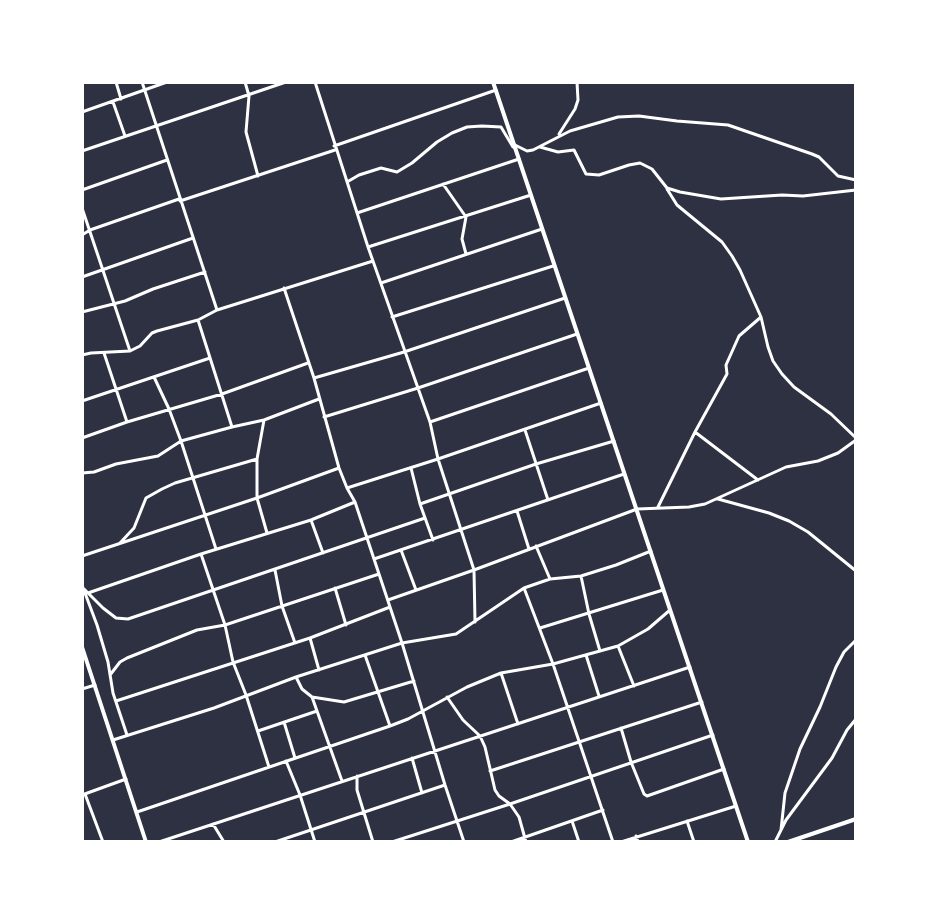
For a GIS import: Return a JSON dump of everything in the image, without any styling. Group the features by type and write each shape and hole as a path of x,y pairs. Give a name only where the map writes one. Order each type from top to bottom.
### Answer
{"street":[{"path":"116,82 121,99"},
{"path":"142,82 217,310"},
{"path":"82,112 168,82"},
{"path":"245,82 249,96 246,132 258,176"},
{"path":"82,150 249,96 286,82"},
{"path":"315,82 368,247 430,422 438,459 474,570 475,622"},
{"path":"493,82 748,842"},
{"path":"558,136 575,109 578,100 577,82"},
{"path":"82,235 90,230 258,176 496,90"},
{"path":"113,102 125,136"},
{"path":"514,145 527,151 540,147 558,136 586,125 618,117 639,116 677,121 728,124 812,154 838,176 856,180"},
{"path":"348,182 359,175 381,168 397,172 452,133 467,127 501,127 517,152"},
{"path":"388,600 637,509 689,507 705,504 786,467 818,461 838,453 856,439 831,414 794,387 782,374 773,361 760,317 740,270 722,242 677,205 652,169 640,164 629,165 599,175 586,174 574,150 558,152 540,147"},
{"path":"82,190 167,160"},
{"path":"357,213 519,160"},
{"path":"443,184 466,217 462,239 466,254"},
{"path":"667,188 721,199 803,196 856,190"},
{"path":"368,247 531,196"},
{"path":"82,208 130,351"},
{"path":"381,284 542,228"},
{"path":"82,277 193,238"},
{"path":"82,355 130,351 140,346 156,331 198,320 217,310 373,261"},
{"path":"392,317 554,266"},
{"path":"82,312 114,305 205,272"},
{"path":"284,288 314,378 340,468 347,488 355,502 402,643 464,842"},
{"path":"314,378 404,352 565,298"},
{"path":"658,507 695,432 727,374 726,365 739,336 760,317"},
{"path":"198,320 232,427"},
{"path":"324,417 418,388 577,334"},
{"path":"104,353 127,422"},
{"path":"82,401 210,358"},
{"path":"82,438 127,422 222,394 308,362"},
{"path":"430,422 589,368"},
{"path":"154,377 181,441 216,549"},
{"path":"82,473 94,472 116,464 158,456 181,441 264,420 319,399"},
{"path":"347,488 601,403"},
{"path":"264,420 257,459 257,498 267,533"},
{"path":"524,430 548,500"},
{"path":"695,432 758,480"},
{"path":"420,504 536,464 614,441"},
{"path":"120,543 134,528 146,498 175,483 257,459"},
{"path":"82,556 257,498 340,468"},
{"path":"411,468 432,540"},
{"path":"374,559 625,474"},
{"path":"718,499 769,513 789,521 808,532 856,572"},
{"path":"88,593 216,549 311,520 355,502"},
{"path":"517,511 529,549"},
{"path":"83,587 103,608 116,618 134,617 425,518"},
{"path":"311,520 323,553"},
{"path":"536,546 550,579"},
{"path":"402,550 416,590"},
{"path":"113,740 214,708 296,677 402,643 456,634 524,588 550,579 581,576 651,551"},
{"path":"201,554 225,625 233,662 246,695 269,767"},
{"path":"275,570 282,606 294,643"},
{"path":"110,675 120,662 126,658 197,630 225,625 379,574"},
{"path":"581,576 589,614 600,651"},
{"path":"83,587 108,662 116,701 127,736"},
{"path":"335,588 346,625"},
{"path":"524,588 553,664 613,842"},
{"path":"540,628 663,590"},
{"path":"116,701 310,638 390,608"},
{"path":"137,812 390,726 408,719 466,687 501,673 553,664 618,646 648,629 671,610"},
{"path":"310,638 319,670"},
{"path":"781,830 785,793 800,749 820,708 836,667 844,652 856,640"},
{"path":"618,646 634,686"},
{"path":"82,647 146,842"},
{"path":"365,655 390,726"},
{"path":"586,655 599,696"},
{"path":"159,842 690,667"},
{"path":"501,673 518,724"},
{"path":"296,677 302,689 312,696 344,702 414,681"},
{"path":"82,689 95,685"},
{"path":"312,696 342,781"},
{"path":"448,696 463,720 480,736 485,747 495,790 520,817 526,842"},
{"path":"490,771 702,702"},
{"path":"258,732 317,712"},
{"path":"775,842 786,820 832,758 847,730 856,719"},
{"path":"284,722 296,758"},
{"path":"621,728 631,762 644,794 647,796 724,769"},
{"path":"392,842 713,735"},
{"path":"412,758 422,793"},
{"path":"286,762 300,795 315,842"},
{"path":"357,776 357,790 373,842"},
{"path":"96,842 103,840 84,795 126,779"},
{"path":"275,842 445,785"},
{"path":"621,842 736,806"},
{"path":"511,842 603,810"},
{"path":"788,842 856,819"},
{"path":"687,820 694,842"},
{"path":"572,821 579,842"},
{"path":"213,824 224,842"},
{"path":"636,836 638,842"}]}
